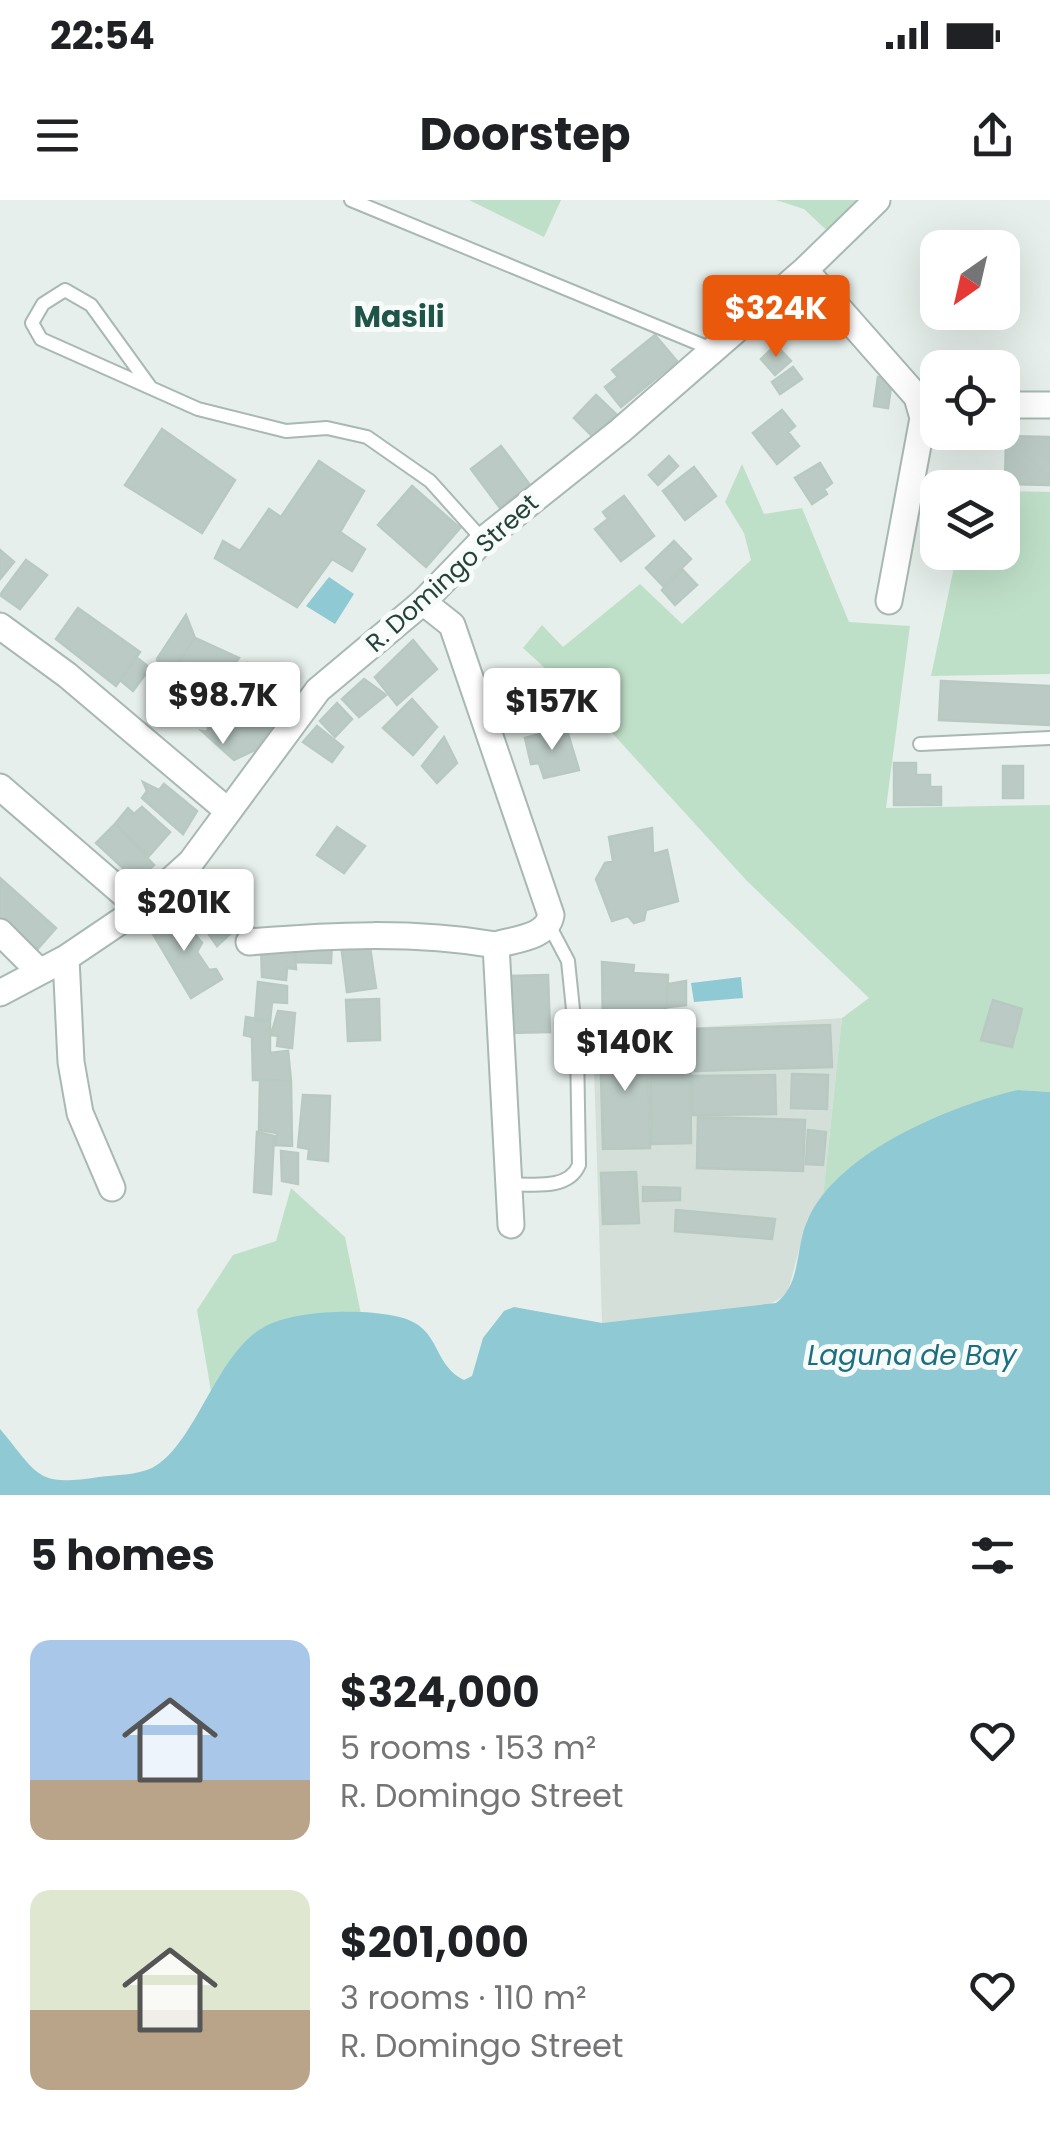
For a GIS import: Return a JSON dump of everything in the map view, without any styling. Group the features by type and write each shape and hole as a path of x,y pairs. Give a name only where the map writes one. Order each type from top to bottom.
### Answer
{"street":[{"name":"R. Domingo Street","path":"0,993 66,958 140,908 192,862 318,690 423,602 483,540 714,350 877,200"},
{"path":"805,270 916,398 923,418 889,601"},
{"path":"1020,405 1050,405"},
{"path":"249,942 376,935 446,936 496,944 540,932 549,925 551,916 452,625 423,602"},
{"path":"0,626 67,675 228,811"},
{"path":"0,787 140,908"},
{"path":"0,932 38,970"},
{"path":"496,944 512,1225"},
{"path":"66,958 71,1062 80,1113 112,1188"}],"lane":[{"path":"351,200 714,350"},
{"path":"152,388 91,305 64,290 43,304 32,323 41,339 198,409 286,431 327,428 366,436 430,481 483,540"},
{"path":"920,744 1050,738"},
{"path":"507,1184 559,1183 576,1173 579,1165 577,1048 568,962 549,925"}],"shaded area":[{"path":"842,1018 823,1196 807,1220 787,1295 764,1307 602,1323 593,1034"}],"green space":[{"path":"469,200 561,200 544,237"},
{"path":"776,200 877,200 837,240 804,209"},
{"path":"742,464 764,514 802,508 849,622 910,626 886,808 1050,805 1050,1092 1018,1090 848,1170 823,1196 842,1018 869,998 747,881 593,712 523,648 542,625 563,647 640,584 682,624 751,560 744,533 725,502"},
{"path":"1020,491 1050,492 1050,674 931,676 953,570 1020,570"},
{"path":"291,1188 345,1237 361,1314 310,1318 273,1327 243,1349 211,1391 197,1310 233,1255 276,1241"}],"water":[{"path":"329,577 354,594 335,624 306,606"},
{"path":"741,977 743,998 694,1002 691,983"},
{"name":"Laguna de Bay","path":"1018,1090 1050,1092 1050,1495 0,1495 0,1429 32,1467 50,1478 78,1480 152,1468 182,1439 233,1355 249,1338 266,1326 295,1317 365,1312 410,1321 421,1327 453,1373 464,1380 472,1376 483,1338 504,1311 514,1307 602,1323 776,1303 790,1286 808,1219 844,1172 899,1135 930,1120"}],"building":[{"path":"655,335 677,361 621,407 605,387 618,377 612,370"},
{"path":"776,345 791,361 775,375 761,359"},
{"path":"793,367 802,379 780,394 772,382"},
{"path":"878,377 892,379 888,408 874,406"},
{"path":"596,395 616,414 593,437 574,418"},
{"path":"782,410 795,426 788,432 799,446 777,464 753,433"},
{"path":"162,429 235,480 202,533 125,485"},
{"path":"1020,436 1050,437 1050,485 1020,484 1020,470 1005,470 1006,450 1020,450"},
{"path":"501,446 530,485 500,508 471,469"},
{"path":"669,456 678,466 658,485 649,475"},
{"path":"319,461 364,491 340,532 365,549 352,571 332,559 297,607 215,558 223,541 240,551 269,509 281,517"},
{"path":"820,463 832,483 824,489 827,494 812,504 795,478"},
{"path":"694,467 716,496 685,520 663,491"},
{"path":"412,486 460,528 426,567 378,525"},
{"path":"624,496 654,536 621,561 595,529 608,519 603,512"},
{"path":"674,541 691,559 663,586 646,568"},
{"path":"0,550 14,562 0,579"},
{"path":"26,560 47,575 20,609 0,595"},
{"path":"683,570 697,585 675,605 662,590"},
{"path":"78,608 140,652 116,686 56,639"},
{"path":"186,615 195,638 165,683 157,659"},
{"path":"195,638 239,658 205,704 165,683"},
{"path":"413,640 437,669 397,705 375,677"},
{"path":"136,657 150,668 133,691 120,680"},
{"path":"247,663 296,692 255,750 240,757 207,732 211,716"},
{"path":"364,679 386,695 359,717 342,699"},
{"path":"941,681 1050,686 1050,725 939,720"},
{"path":"412,699 437,727 413,755 383,728"},
{"path":"337,703 352,719 335,737 320,721"},
{"path":"317,726 343,747 332,762 303,742"},
{"path":"566,727 579,770 544,778 539,763 531,764 525,738"},
{"path":"202,731 207,732 240,757 234,760"},
{"path":"444,737 457,763 437,783 422,766"},
{"path":"894,763 916,763 916,775 930,775 930,787 941,787 941,805 894,805"},
{"path":"1003,766 1023,766 1023,798 1003,798"},
{"path":"143,782 159,790 164,784 197,811 183,834 142,798 147,791"},
{"path":"142,807 170,832 149,856 115,824 128,808 134,814"},
{"path":"115,824 154,865 137,881 96,843"},
{"path":"337,827 365,846 344,873 317,855"},
{"path":"652,828 653,854 667,850 678,901 646,910 644,920 634,923 628,916 612,921 596,879 605,863 613,861 609,837"},
{"path":"0,878 56,928 34,953 0,923"},
{"path":"213,891 218,898 224,894 245,920 217,946 192,910"},
{"path":"174,909 202,943 197,952 209,970 216,969 222,979 191,998 150,929"},
{"path":"369,940 376,988 347,992 341,944"},
{"path":"332,941 331,963 296,962 294,943"},
{"path":"294,943 296,969 287,968 286,980 262,977 261,946"},
{"path":"602,962 634,965 633,973 668,975 666,1015 646,1012 644,1030 603,1033"},
{"path":"548,975 550,1032 508,1033 507,976"},
{"path":"686,981 686,1005 667,1007 668,984"},
{"path":"258,982 287,986 287,1003 272,1002 270,1021 255,1021"},
{"path":"379,999 380,1040 348,1041 346,1000"},
{"path":"993,1000 1022,1009 1012,1047 981,1040"},
{"path":"278,1011 295,1013 292,1048 277,1046 278,1036 271,1035"},
{"path":"246,1017 270,1021 270,1053 288,1051 291,1081 253,1080 252,1037 244,1035"},
{"path":"830,1025 832,1067 695,1071 694,1029"},
{"path":"647,1039 650,1148 603,1149 600,1040"},
{"path":"650,1040 690,1040 691,1143 652,1144"},
{"path":"792,1074 828,1075 827,1109 791,1108"},
{"path":"775,1075 776,1114 693,1115 692,1076"},
{"path":"260,1080 291,1081 292,1146 275,1145 277,1133 259,1130"},
{"path":"303,1095 330,1096 328,1161 308,1159 309,1149 298,1147"},
{"path":"698,1117 805,1120 803,1171 697,1168"},
{"path":"808,1130 826,1132 823,1165 806,1164"},
{"path":"257,1132 274,1136 271,1194 254,1192"},
{"path":"281,1151 298,1153 298,1184 282,1181"},
{"path":"636,1172 639,1223 603,1224 601,1173"},
{"path":"643,1187 680,1188 680,1200 643,1201"},
{"path":"676,1210 775,1219 772,1239 675,1231"}],"district":[{"name":"Masili","path":"399,316"}]}
